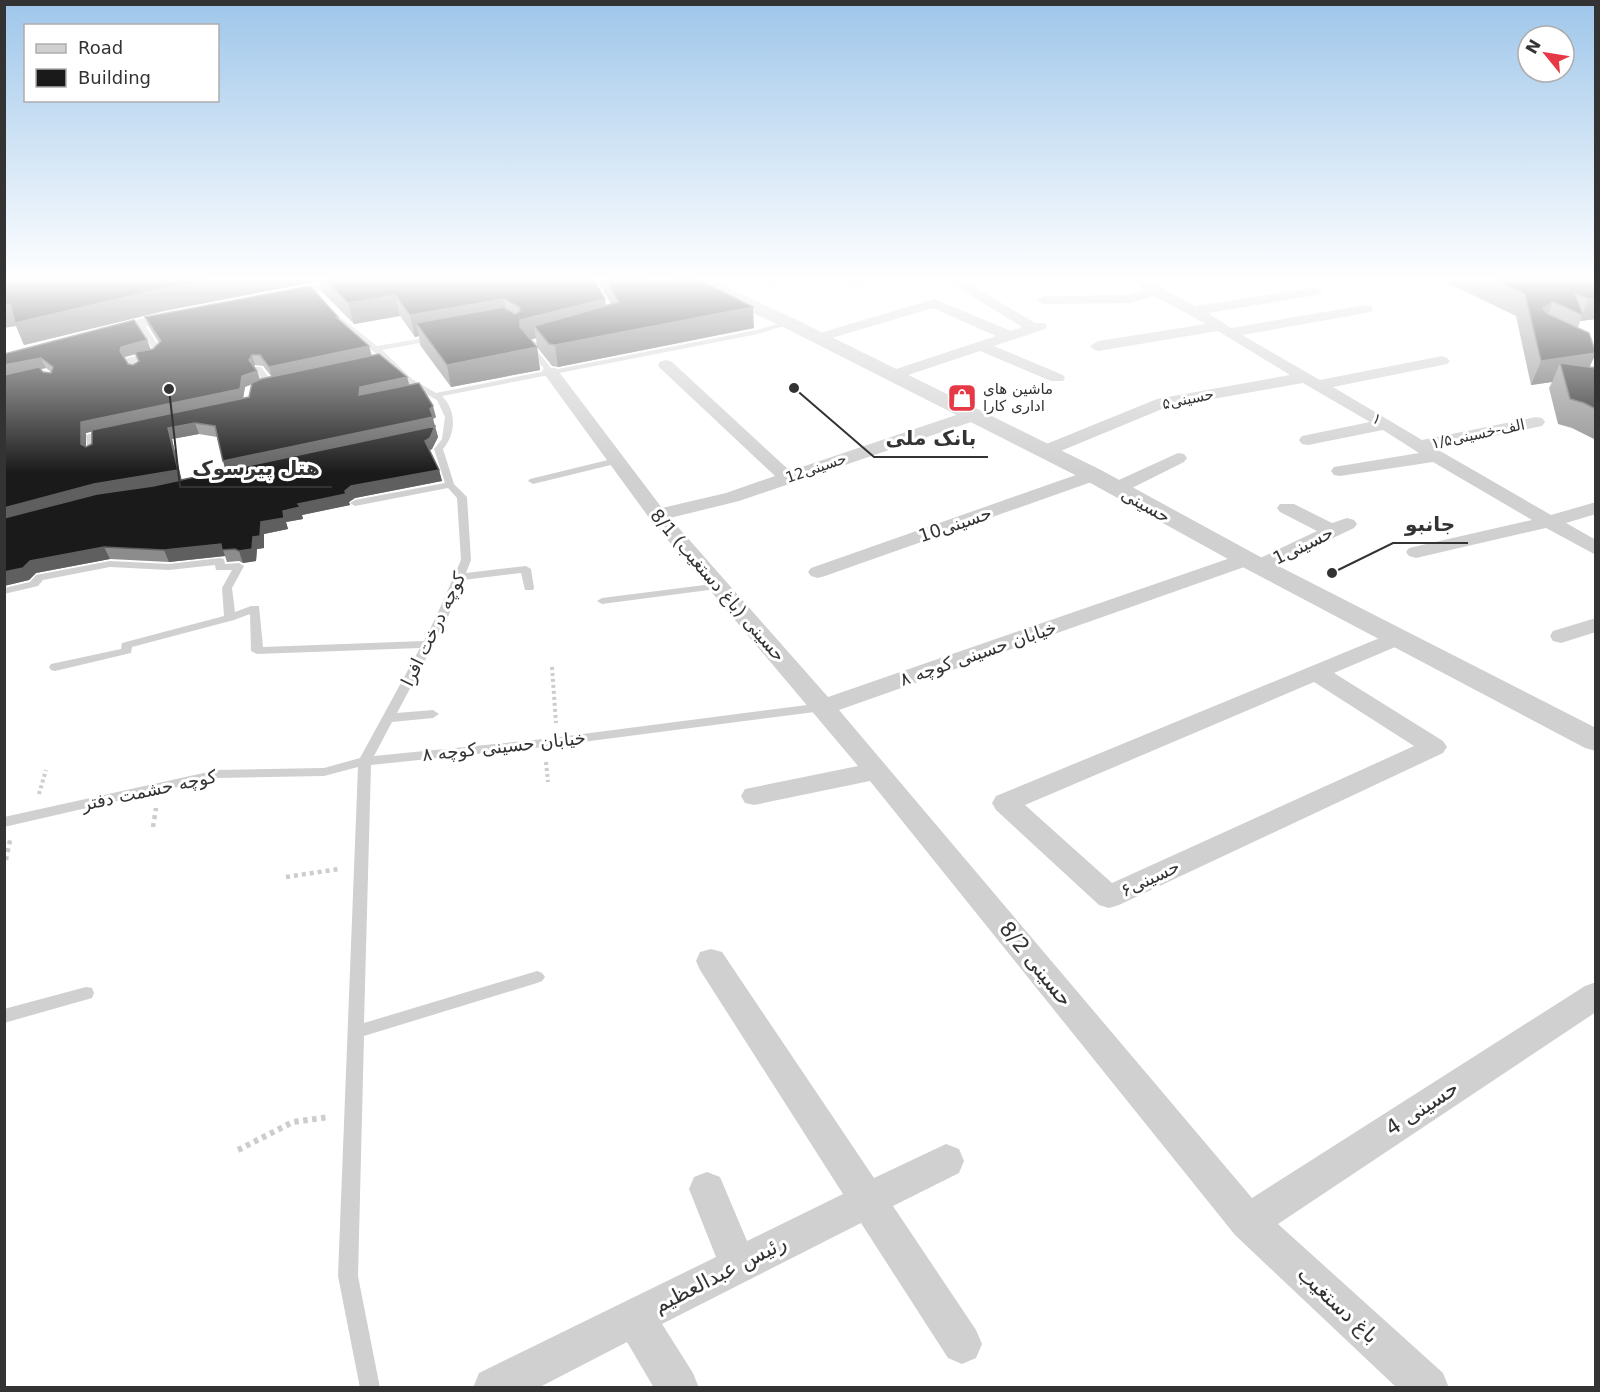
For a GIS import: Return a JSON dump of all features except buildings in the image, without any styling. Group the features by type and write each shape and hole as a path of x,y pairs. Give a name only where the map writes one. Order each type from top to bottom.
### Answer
{"street":[{"name":"حسینی","path":"828,343 1093,475 1252,563 1399,637 1596,741"},
{"path":"893,375 990,343"},
{"path":"1098,346 1122,343"},
{"name":"۱","path":"1246,343 1596,549"},
{"path":"981,346 1057,378"},
{"name":"حسینی۵","path":"1044,451 1163,403 1442,361"},
{"path":"666,365 787,478"},
{"path":"550,371 616,461"},
{"name":"حسینی12","path":"657,515 732,497 974,415"},
{"name":"الف-خسینی۱/۵","path":"1340,471 1536,422"},
{"path":"1308,440 1386,424"},
{"path":"1117,489 1178,458"},
{"name":"8/1 حسینی (باغ دستغیب)","path":"616,461 657,515 823,707"},
{"name":"حسینی10","path":"818,572 1093,475"},
{"name":"حسینی1","path":"1252,563 1339,528 1287,508"},
{"path":"1416,552 1548,522 1596,508"},
{"name":"خیابان حسینی کوچه ۸","path":"823,707 1252,563"},
{"path":"1561,636 1596,625"},
{"name":"حسینی۶","path":"1317,673 1434,747 1109,897 1005,803 1399,637"},
{"name":"8/2 حسینی","path":"823,707 1248,1222"},
{"path":"754,796 876,771"},
{"path":"711,961 962,1344"},
{"name":"حسینی 4","path":"1248,1222 1596,995"},
{"name":"رئیس عبدالعظیم","path":"494,1388 946,1161"},
{"path":"707,1189 738,1265"},
{"name":"باغ دستغیب","path":"1248,1222 1420,1385"},
{"path":"635,1317 678,1388"}],"lane":[{"path":"137,371 130,360 153,355 158,351 153,343"},
{"path":"368,343 387,358 418,391 436,394 700,343"},
{"path":"375,349 407,343"},
{"path":"537,343 528,345 550,371"},
{"path":"375,360 387,358"},
{"path":"258,369 268,383"},
{"name":"کوچه درخت افرا","path":"365,761 428,644 466,560 462,497 450,484 438,449 446,440 449,417 441,399 436,394"},
{"path":"437,432 448,430"},
{"path":"91,453 90,437 114,431"},
{"path":"533,481 616,461"},
{"path":"355,503 450,484"},
{"path":"4,591 34,584 40,577 110,564 169,567 220,561 220,568 239,566 227,588 230,618"},
{"path":"459,577 526,570 529,588"},
{"path":"602,601 720,586"},
{"path":"55,667 127,651 126,645 230,618 255,608 257,651 428,644"},
{"name":"خیابان حسینی کوچه ۸","path":"365,761 823,707"},
{"path":"389,718 433,714"},
{"path":"365,761 348,1276 370,1388"},
{"name":"کوچه حشمت دفتر","path":"4,822 217,774 324,772 365,761"},
{"path":"356,1032 537,977"},
{"path":"4,1017 86,993"}],"path":[{"path":"552,667 558,740"},
{"path":"286,877 360,866"},
{"path":"238,1150 293,1122 353,1113"}],"place":[{"name":"بانک ملی","path":"794,388"},
{"name":"هتل پیرسوک","path":"169,389"},
{"name":"ماشین های اداری کارا","path":"962,398"},
{"name":"جانبو","path":"1332,573"}]}
